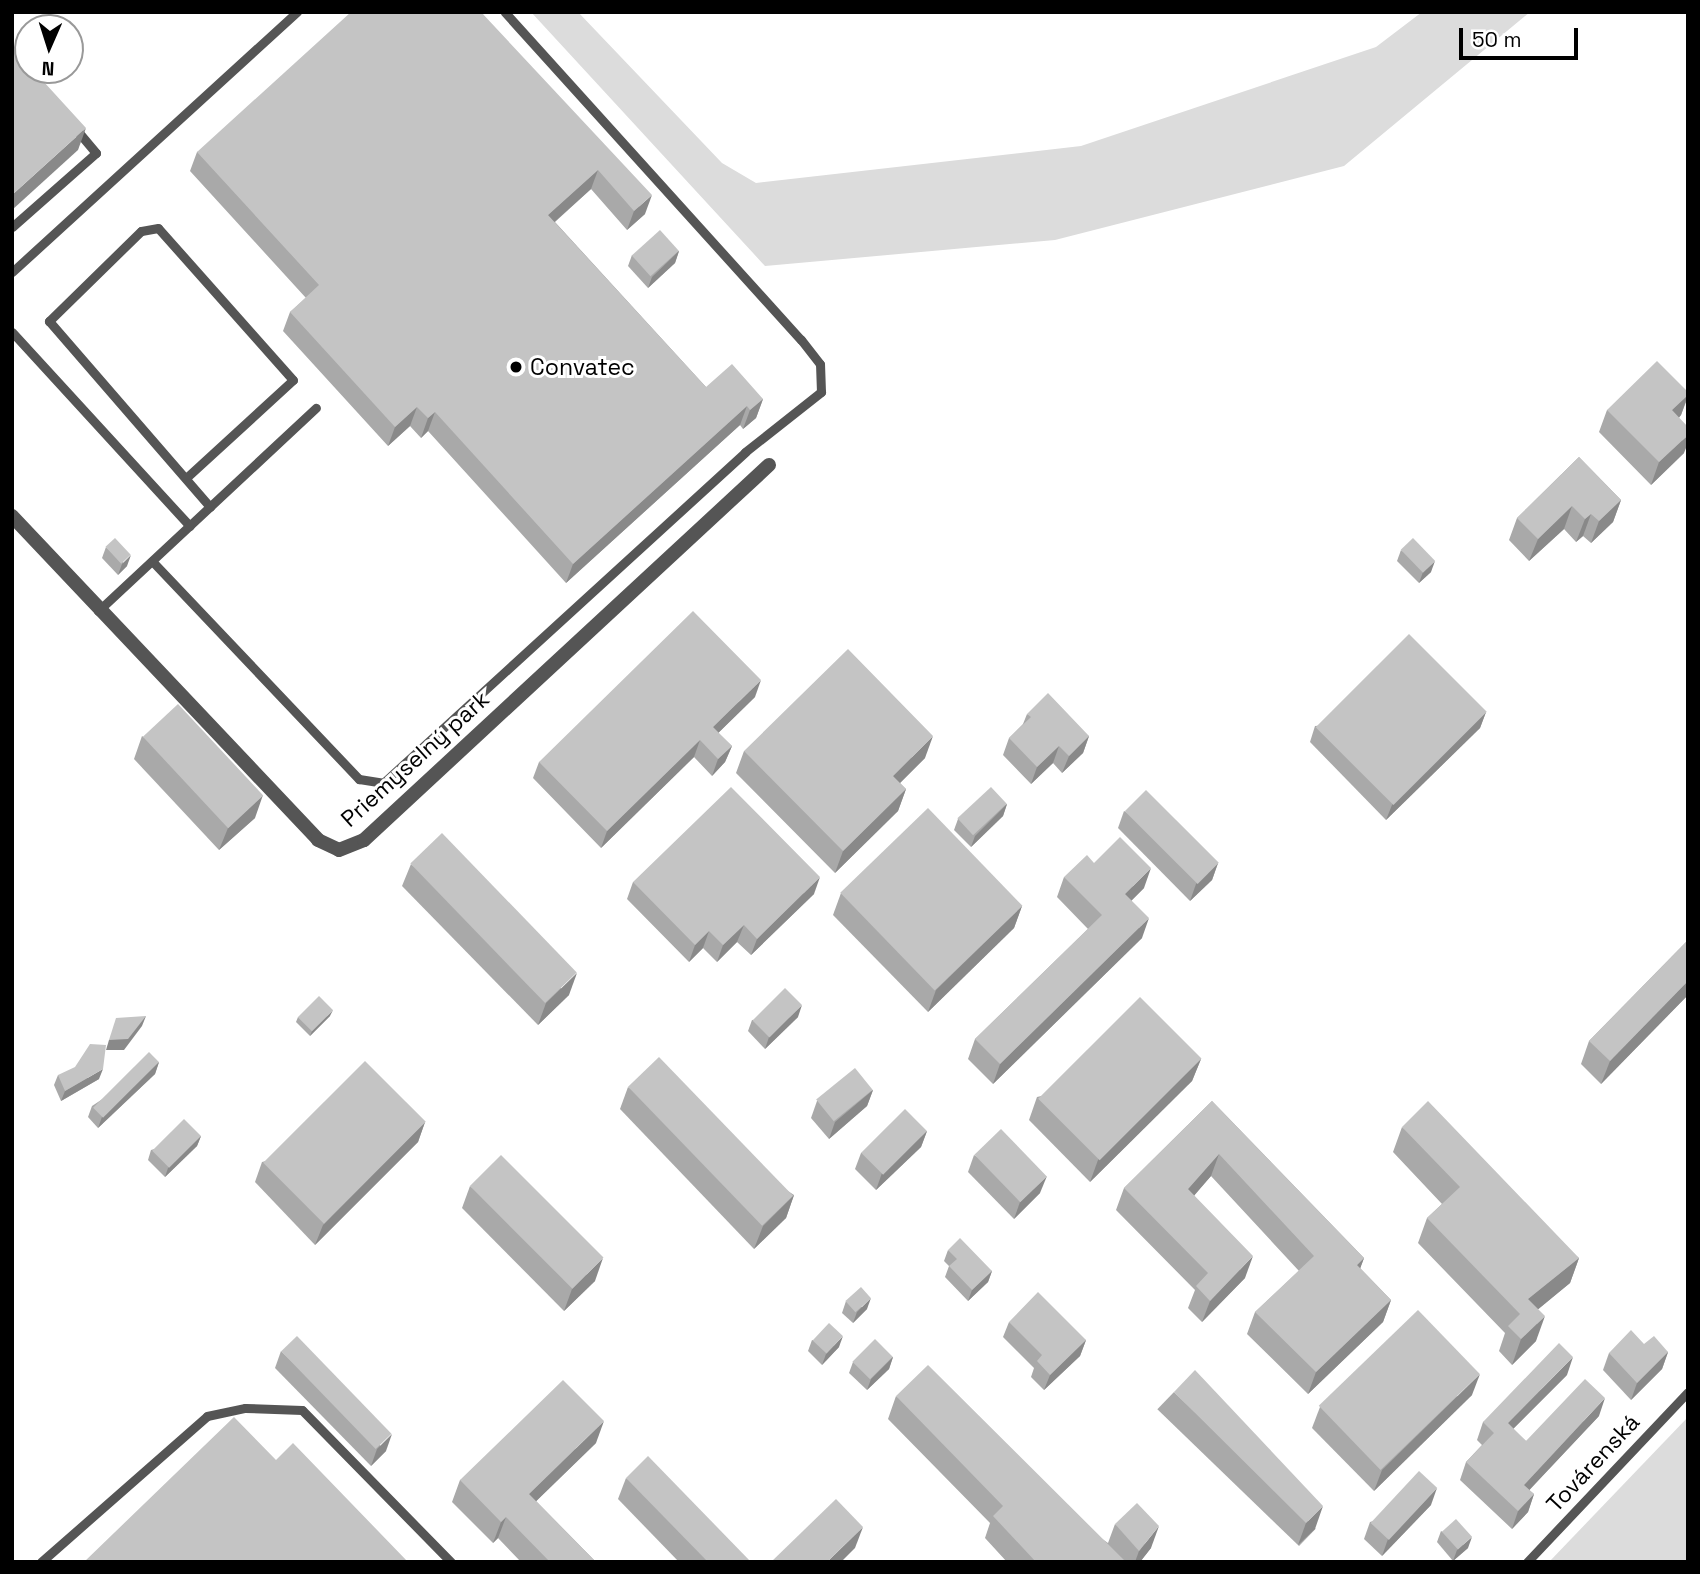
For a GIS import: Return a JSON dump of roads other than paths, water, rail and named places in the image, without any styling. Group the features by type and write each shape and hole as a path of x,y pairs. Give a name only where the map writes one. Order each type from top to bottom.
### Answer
{"street":[{"name":"Priemyselný park","path":"12,516 98,611 318,840 328,847 350,848 769,465"}],"lane":[{"path":"12,272 297,12"},
{"name":"Priemyselný park","path":"152,561 359,779 383,783 745,452 821,392 820,364 505,12"},
{"path":"12,227 96,153 63,114"},
{"path":"186,478 293,380 158,228 141,232 49,321 210,507"},
{"path":"12,332 190,526"},
{"path":"98,611 316,408"},
{"name":"Továrenská","path":"1527,1562 1688,1392"},
{"path":"41,1562 207,1416 245,1408 302,1410 451,1562"}],"place":[{"name":"Convatec","path":"516,367"}]}
